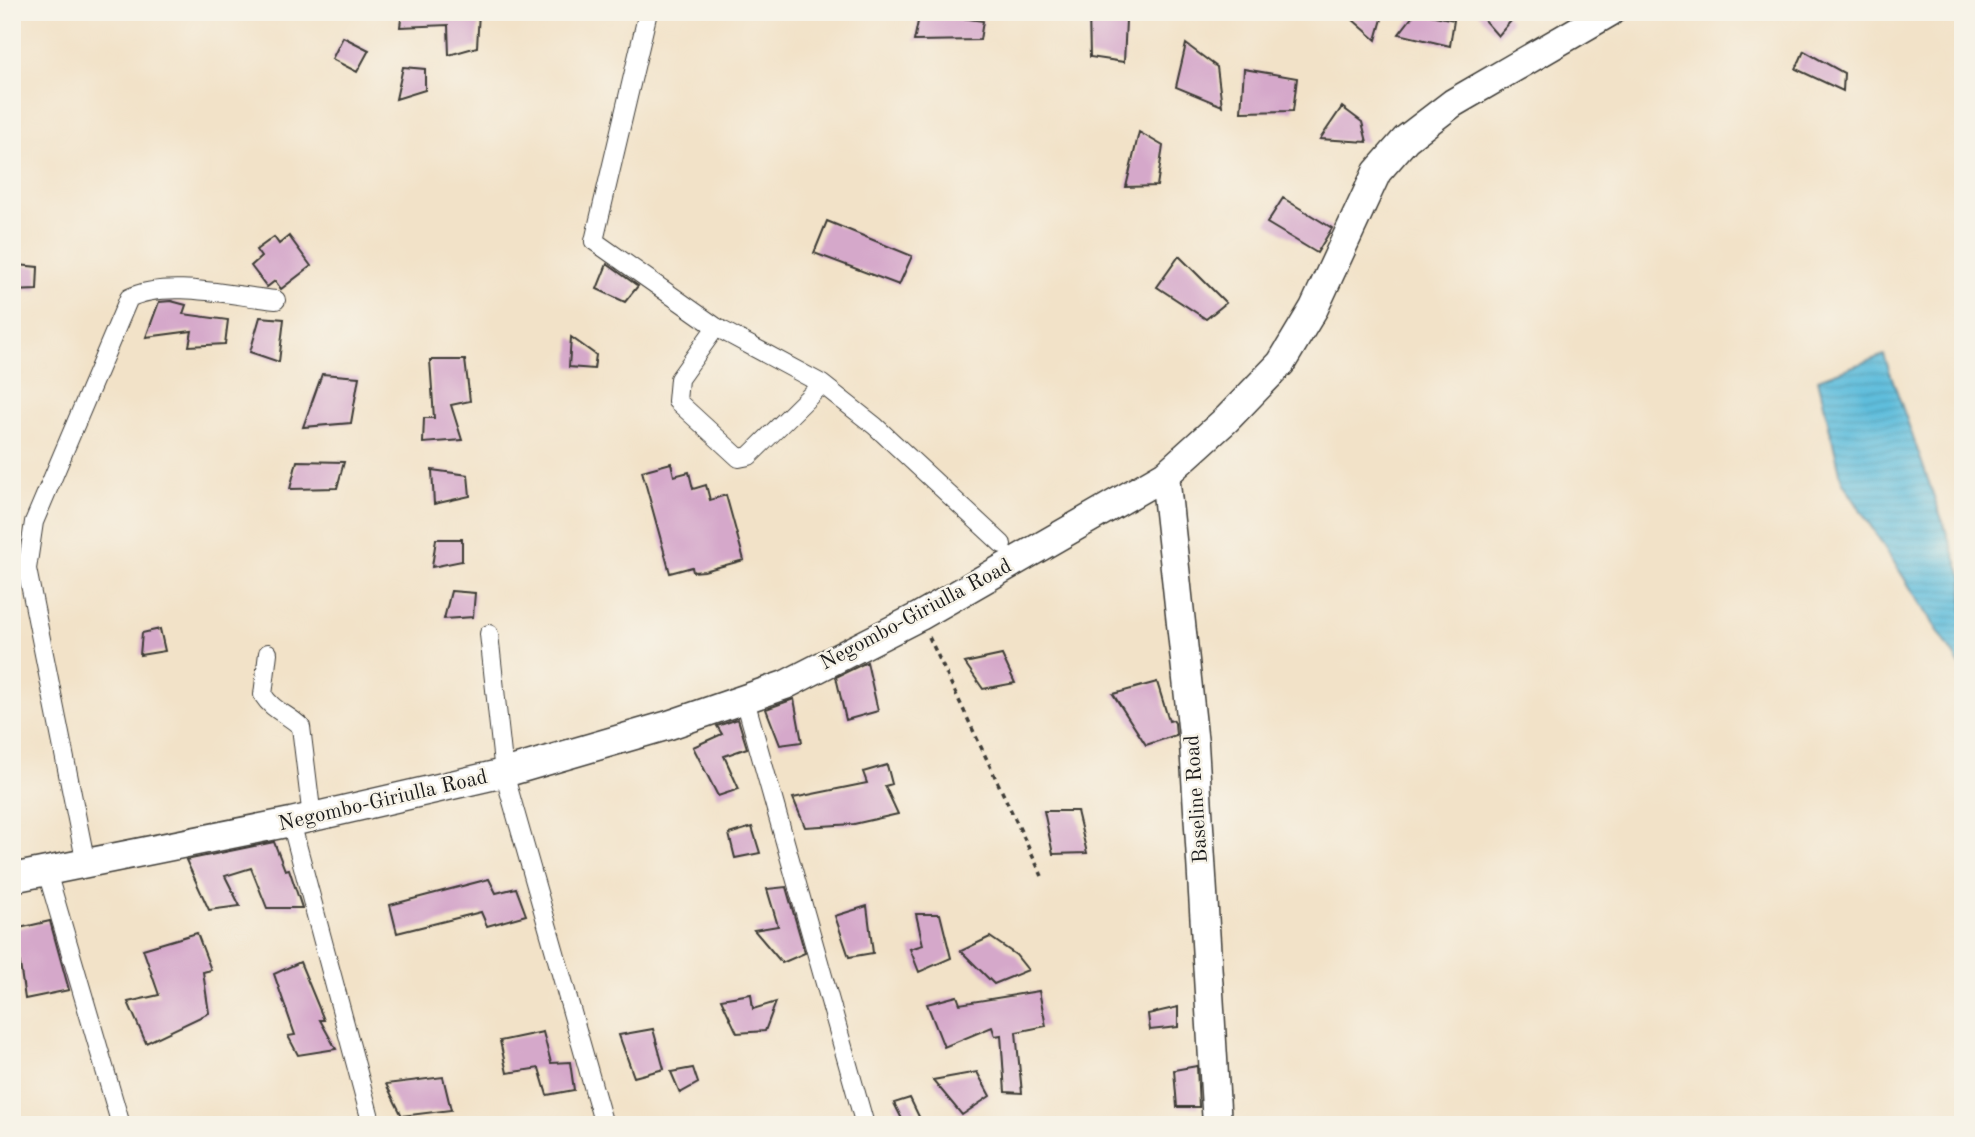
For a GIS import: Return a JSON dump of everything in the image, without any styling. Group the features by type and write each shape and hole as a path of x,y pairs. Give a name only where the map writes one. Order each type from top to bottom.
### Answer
{"main road":[{"name":"Negombo-Giriulla Road","path":"12,878 301,820 504,773 745,700 785,685 920,616 1165,475 1227,419 1281,363 1314,308 1377,172 1406,139 1453,103 1610,12"},
{"name":"Baseline Road","path":"1165,475 1194,744 1217,1125"}],"street":[{"path":"648,12 594,241 716,327 822,384 875,426 1002,544"},
{"path":"86,864 27,569 34,522 129,298 145,290 172,289 276,300"},
{"path":"716,327 678,379 677,401 739,457 750,456 822,384"},
{"path":"489,634 504,773 604,1125"},
{"path":"268,653 262,695 272,709 291,717 300,727 301,820 372,1125"},
{"path":"745,700 865,1125"},
{"path":"47,872 121,1125"}],"path":[{"path":"920,616 1042,876"}],"water":[{"path":"1884,355 1963,579 1963,670 1842,481 1818,379"}],"building":[{"path":"402,12 479,12 477,47 449,55 448,25 400,27"},
{"path":"920,12 983,21 980,40 914,41"},
{"path":"1089,12 1126,20 1124,62 1090,57"},
{"path":"1344,12 1384,12 1376,40"},
{"path":"1416,12 1454,20 1450,46 1399,34"},
{"path":"1477,12 1504,12 1511,21 1498,36"},
{"path":"343,37 369,50 357,72 332,59"},
{"path":"1186,44 1217,67 1222,106 1176,87"},
{"path":"1804,51 1844,73 1843,91 1796,69"},
{"path":"403,67 425,69 425,90 396,99"},
{"path":"1244,69 1297,78 1293,111 1241,112"},
{"path":"1342,107 1362,122 1367,142 1320,139"},
{"path":"1139,132 1163,146 1157,186 1126,187"},
{"path":"1283,198 1332,228 1317,253 1267,223"},
{"path":"827,221 912,256 899,285 814,253"},
{"path":"289,236 311,266 281,289 275,281 267,287 251,266 261,257 256,250 274,237 279,244"},
{"path":"1179,256 1226,303 1206,319 1157,287"},
{"path":"607,264 638,286 625,302 597,289"},
{"path":"18,265 38,267 37,290 12,291"},
{"path":"171,301 186,305 183,314 228,320 225,344 189,346 192,331 146,337 159,302"},
{"path":"260,317 284,319 279,362 250,352"},
{"path":"571,337 596,355 594,369 569,367"},
{"path":"430,360 465,360 470,401 451,405 462,440 423,443 424,418 434,418"},
{"path":"322,374 359,377 351,423 303,427"},
{"path":"297,461 344,462 337,488 290,489"},
{"path":"671,463 674,476 689,472 693,489 706,485 710,500 726,495 744,560 704,571 693,572 692,567 670,573 642,471"},
{"path":"432,470 468,475 470,496 434,504"},
{"path":"436,539 462,539 462,561 432,567"},
{"path":"451,591 475,593 473,617 444,619"},
{"path":"160,629 165,651 140,655 142,633"},
{"path":"1002,655 1015,683 983,689 965,663"},
{"path":"867,662 878,711 846,720 836,677"},
{"path":"1157,682 1169,721 1173,720 1175,723 1176,735 1146,745 1113,694"},
{"path":"794,699 802,742 780,745 766,709"},
{"path":"738,719 747,748 724,756 739,789 718,796 693,747 722,734 717,726"},
{"path":"887,765 892,784 885,786 898,814 854,824 805,827 793,798 867,783 863,772"},
{"path":"1044,811 1077,811 1087,853 1053,854"},
{"path":"752,827 760,853 735,858 729,834"},
{"path":"274,842 285,870 289,869 302,908 267,908 251,868 225,876 240,906 209,910 186,860"},
{"path":"489,879 496,893 516,888 526,915 487,926 481,912 397,933 390,905"},
{"path":"786,887 805,953 782,963 754,930 778,926 767,889"},
{"path":"867,906 873,953 849,957 835,916"},
{"path":"916,914 940,914 951,958 919,972 910,949 923,945"},
{"path":"50,921 69,990 25,999 15,929"},
{"path":"197,933 211,970 203,972 209,1013 146,1043 128,1002 159,995 143,949"},
{"path":"990,937 1016,955 1028,970 994,984 961,951"},
{"path":"300,962 324,1020 320,1020 336,1049 298,1055 288,1036 295,1035 274,974"},
{"path":"1039,991 1046,1026 1016,1032 1022,1093 1005,1092 1001,1035 995,1036 992,1027 944,1047 927,1004 957,996 960,1004"},
{"path":"751,994 753,1009 776,1002 765,1031 737,1033 721,999"},
{"path":"1178,1007 1178,1027 1150,1030 1148,1014"},
{"path":"653,1029 664,1069 634,1077 619,1035"},
{"path":"543,1032 551,1063 570,1062 574,1090 547,1095 539,1068 507,1073 500,1041"},
{"path":"1197,1066 1199,1107 1177,1107 1174,1070"},
{"path":"693,1068 698,1083 680,1093 671,1072"},
{"path":"977,1072 990,1096 962,1115 933,1080"},
{"path":"443,1077 451,1110 402,1116 386,1084"},
{"path":"910,1098 923,1125 905,1125 894,1103"}]}
